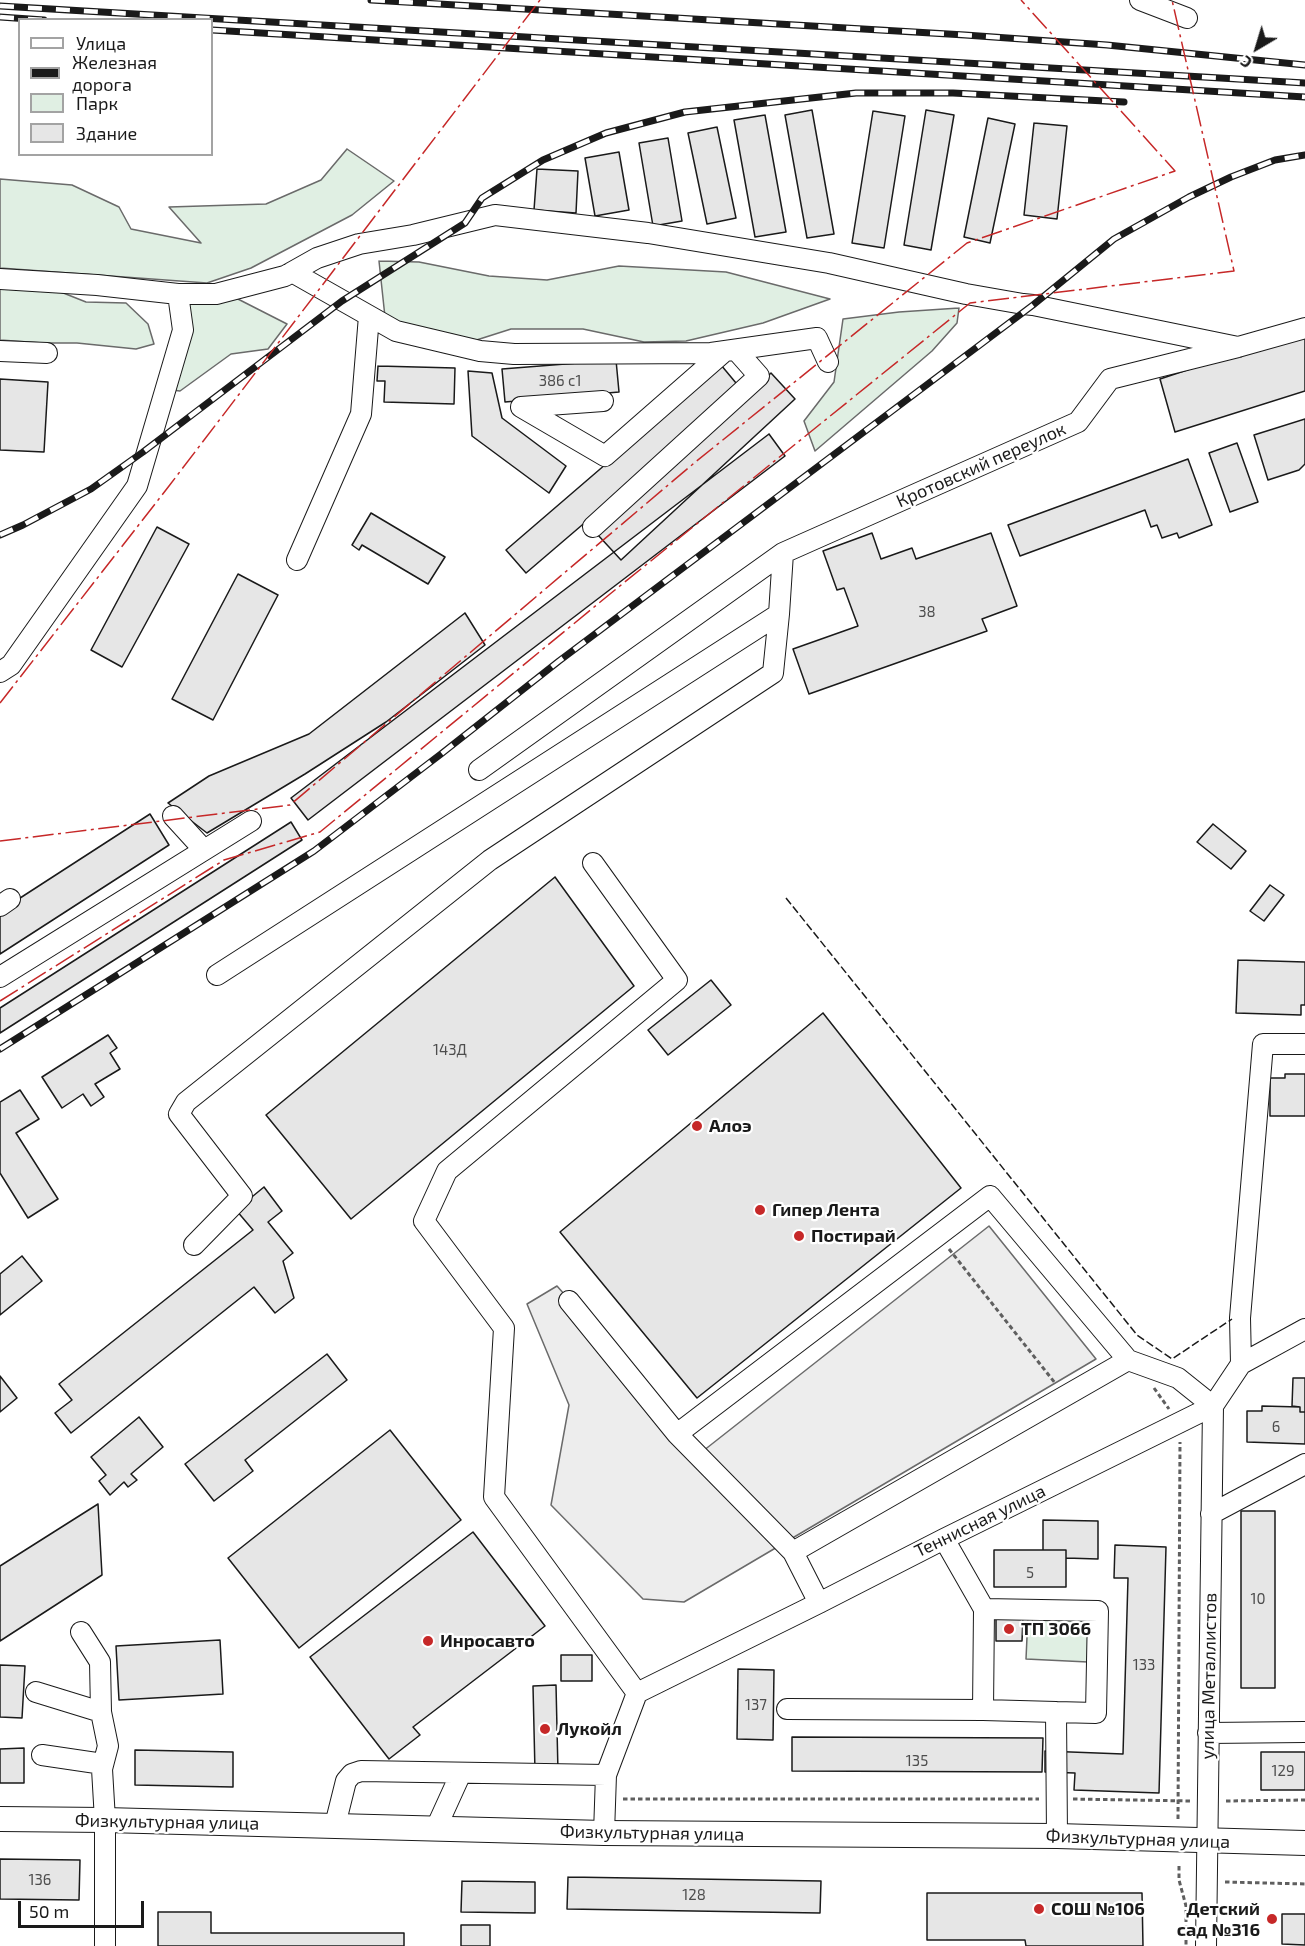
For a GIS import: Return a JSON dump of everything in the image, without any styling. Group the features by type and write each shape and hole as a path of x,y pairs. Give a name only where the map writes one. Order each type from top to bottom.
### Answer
{"main road":[{"name":"Физкультурная улица","path":"0,1819 604,1833 1057,1836 1305,1842"}],"street":[{"path":"1140,0 1187,18"},
{"path":"0,279 86,284 178,294 216,294 285,276 317,258 359,244 413,235 495,215 648,233 829,263 966,294 1033,304 1238,347"},
{"path":"292,272 396,331 480,351 514,354 700,353 818,338 828,362"},
{"path":"0,672 11,665 137,486 183,330 178,294"},
{"path":"297,560 361,414 369,316"},
{"name":"Кротовский переулок","path":"479,770 783,553 1078,422 1110,379 1305,328"},
{"path":"603,401 521,407 604,456 731,350"},
{"path":"593,527 759,376 731,350"},
{"path":"0,351 47,353"},
{"path":"194,1245 242,1196 179,1114 186,1102 490,860 773,673 783,553"},
{"path":"217,975 779,614"},
{"path":"173,816 204,850"},
{"path":"0,977 251,821"},
{"path":"593,863 676,980 447,1171 424,1221 504,1328 495,1497 637,1693 606,1775 604,1833"},
{"path":"1241,1364 1240,1318 1263,1044 1305,1044"},
{"path":"677,1434 990,1196 1128,1360 1178,1378 1213,1407 1241,1364 1305,1329"},
{"path":"569,1301 677,1434 793,1552 819,1603"},
{"path":"793,1552 1128,1360"},
{"name":"Теннисная улица","path":"637,1693 1213,1407"},
{"name":"улица Металлистов","path":"1206,1946 1213,1407"},
{"path":"1211,1514 1305,1464"},
{"path":"944,1539 984,1609 983,1710"},
{"path":"786,1709 1096,1713 1098,1611 984,1609"},
{"path":"81,1632 100,1662 101,1712 108,1746 103,1764 105,1946"},
{"path":"36,1692 101,1712"},
{"path":"1056,1712 1057,1836"},
{"path":"1209,1732 1305,1732"},
{"path":"42,1755 103,1764"},
{"path":"335,1825 346,1781 352,1774 361,1771 606,1775"},
{"path":"436,1828 461,1773"}],"path":[{"path":"938,1236 1065,1396"},
{"path":"1149,1382 1180,1423 1178,1820"},
{"path":"605,1798 1305,1800"},
{"path":"1179,1866 1179,1880 1186,1906 1186,1946"},
{"path":"1220,1882 1305,1884"}],"green space":[{"path":"347,149 394,181 352,215 251,268 207,283 0,268 0,179 72,185 119,207 131,229 201,243 169,207 266,204 321,180"},
{"path":"379,261 419,262 489,276 547,280 619,266 726,272 830,299 763,323 686,341 644,342 583,329 511,329 464,344 385,317"},
{"path":"28,279 86,302 126,303 148,324 154,344 136,349 77,343 0,340 0,283"},
{"path":"232,296 287,324 268,349 231,354 180,391 172,390 189,300"},
{"path":"959,308 957,323 932,351 815,451 804,421 834,382 843,319"},
{"path":"1028,1615 1090,1618 1088,1662 1026,1659"}],"shaded area":[{"path":"989,1226 1096,1359 684,1602 643,1599 551,1505 569,1405 527,1304 557,1286 703,1451"}],"building":[{"path":"812,110 834,234 807,238 785,115"},
{"path":"926,110 954,115 931,250 904,245"},
{"path":"873,111 905,116 884,248 852,243"},
{"path":"765,115 786,232 755,237 734,120"},
{"path":"988,118 1015,124 990,243 964,237"},
{"path":"1034,123 1067,126 1057,219 1024,215"},
{"path":"717,127 736,218 707,224 688,133"},
{"path":"668,138 682,221 653,226 639,143"},
{"path":"619,152 629,210 595,216 585,158"},
{"path":"537,169 578,171 576,213 534,210"},
{"path":"1305,331 1305,391 1175,432 1160,379"},
{"path":"616,360 619,392 505,402 502,369"},
{"path":"721,365 741,389 526,573 506,550"},
{"path":"378,366 455,368 454,404 384,402 385,381 377,381"},
{"path":"468,371 492,373 502,418 566,466 549,493 472,436"},
{"path":"771,373 795,399 621,560 597,534"},
{"path":"0,379 48,382 44,452 0,450"},
{"path":"1305,419 1305,464 1299,470 1268,480 1254,435"},
{"path":"769,434 785,456 308,820 291,798"},
{"path":"1237,443 1258,502 1230,512 1209,453"},
{"path":"1188,459 1212,525 1179,538 1177,533 1162,538 1157,525 1151,527 1145,510 1020,556 1008,525"},
{"path":"371,513 445,557 428,584 362,545 359,550 352,545"},
{"path":"157,527 189,544 122,667 91,650"},
{"path":"872,533 881,559 912,548 916,559 991,533 1017,606 982,619 987,631 809,694 793,649 858,626 844,588 837,590 823,551"},
{"path":"238,574 278,595 213,720 172,699"},
{"path":"465,613 485,645 386,722 305,774 207,833 168,803 209,776 309,734"},
{"path":"150,814 169,845 0,954 0,911"},
{"path":"291,822 302,840 0,1033 0,1008"},
{"path":"1213,824 1246,851 1231,869 1197,842"},
{"path":"555,877 634,986 351,1219 266,1115"},
{"path":"1270,885 1284,895 1264,921 1250,911"},
{"path":"1238,960 1305,962 1305,1005 1301,1005 1301,1015 1236,1013"},
{"path":"711,980 731,1005 668,1055 648,1030"},
{"name":"Гипер Лента","path":"823,1013 961,1188 697,1398 560,1232"},
{"path":"108,1035 117,1048 110,1053 120,1069 95,1084 104,1097 91,1106 83,1094 62,1108 42,1077"},
{"path":"1285,1074 1305,1074 1305,1116 1270,1116 1270,1078 1285,1078"},
{"path":"20,1090 39,1119 16,1133 58,1199 28,1218 0,1173 0,1102"},
{"path":"264,1187 282,1211 268,1222 293,1253 283,1261 294,1298 275,1313 254,1287 71,1433 55,1413 72,1400 59,1384 253,1230 236,1210"},
{"path":"22,1256 42,1281 0,1315 0,1274"},
{"path":"327,1354 347,1380 245,1460 253,1471 214,1501 185,1464"},
{"path":"0,1376 17,1398 0,1412"},
{"path":"1293,1378 1305,1378 1305,1412 1300,1412 1300,1407 1292,1406"},
{"path":"1262,1406 1300,1407 1300,1412 1305,1412 1305,1444 1247,1442 1247,1411 1262,1411"},
{"path":"139,1417 163,1447 131,1474 137,1480 128,1487 124,1482 110,1495 99,1481 106,1475 91,1457"},
{"path":"390,1430 461,1520 299,1648 228,1558"},
{"path":"98,1504 102,1575 0,1641 0,1566"},
{"path":"1241,1511 1275,1511 1275,1688 1241,1688"},
{"path":"1043,1520 1098,1521 1098,1559 1066,1558 1066,1550 1043,1550"},
{"name":"Инросавто","path":"473,1532 545,1626 413,1727 420,1735 389,1759 310,1657"},
{"path":"1115,1545 1166,1547 1159,1793 1074,1790 1075,1773 1045,1772 1045,1751 1123,1754 1128,1578 1114,1578"},
{"path":"994,1550 1066,1550 1066,1587 994,1587"},
{"name":"ТП 3066","path":"996,1617 1023,1617 1022,1641 996,1641"},
{"path":"220,1640 223,1694 119,1700 116,1646"},
{"path":"561,1655 592,1655 592,1681 561,1681"},
{"path":"0,1665 25,1666 22,1718 0,1717"},
{"path":"738,1669 774,1670 773,1740 737,1739"},
{"name":"Лукойл","path":"556,1685 558,1772 535,1772 533,1686"},
{"path":"792,1737 1043,1738 1042,1772 792,1771"},
{"path":"24,1748 24,1783 0,1783 0,1749"},
{"path":"135,1750 233,1752 233,1787 135,1785"},
{"path":"1261,1752 1305,1752 1305,1790 1261,1790"},
{"path":"0,1859 80,1860 79,1900 0,1899"},
{"path":"568,1877 821,1881 820,1913 567,1909"},
{"path":"462,1881 535,1882 535,1913 461,1912"},
{"path":"927,1893 1142,1893 1143,1946 1026,1946 1025,1940 927,1940"},
{"path":"158,1912 211,1912 211,1933 404,1933 404,1946 158,1946"},
{"path":"1282,1914 1305,1914 1305,1945 1282,1944"},
{"path":"461,1925 490,1925 490,1946 461,1946"}],"railway":[{"path":"371,0 965,35 1107,45 1305,65"},
{"path":"0,6 203,18"},
{"path":"0,17 18,18"},
{"path":"213,19 1305,83"},
{"path":"213,30 1305,97"},
{"path":"0,535 91,489 342,301 465,223 482,198 543,160 606,133 685,112 856,93 953,93 1124,102"},
{"path":"0,1049 314,851 559,661 1033,305 1114,239 1189,197 1231,177 1275,160 1305,155"}],"fence":[{"path":"786,898 1137,1335 1172,1359 1232,1319"}],"power":[{"path":"0,703 169,486 540,0"},
{"path":"0,841 290,805 693,464 967,243 1175,171 1021,0"},
{"path":"0,1001 224,860 320,832 970,303 1234,271 1172,0"}],"place":[{"name":"Алоэ","path":"697,1126"},
{"name":"Гипер Лента","path":"760,1210"},
{"name":"Постирай","path":"799,1236"},
{"name":"ТП 3066","path":"1009,1629"},
{"name":"Инросавто","path":"428,1641"},
{"name":"Лукойл","path":"545,1729"},
{"name":"СОШ №106","path":"1039,1909"},
{"name":"Детский сад №316","path":"1272,1919"}]}
